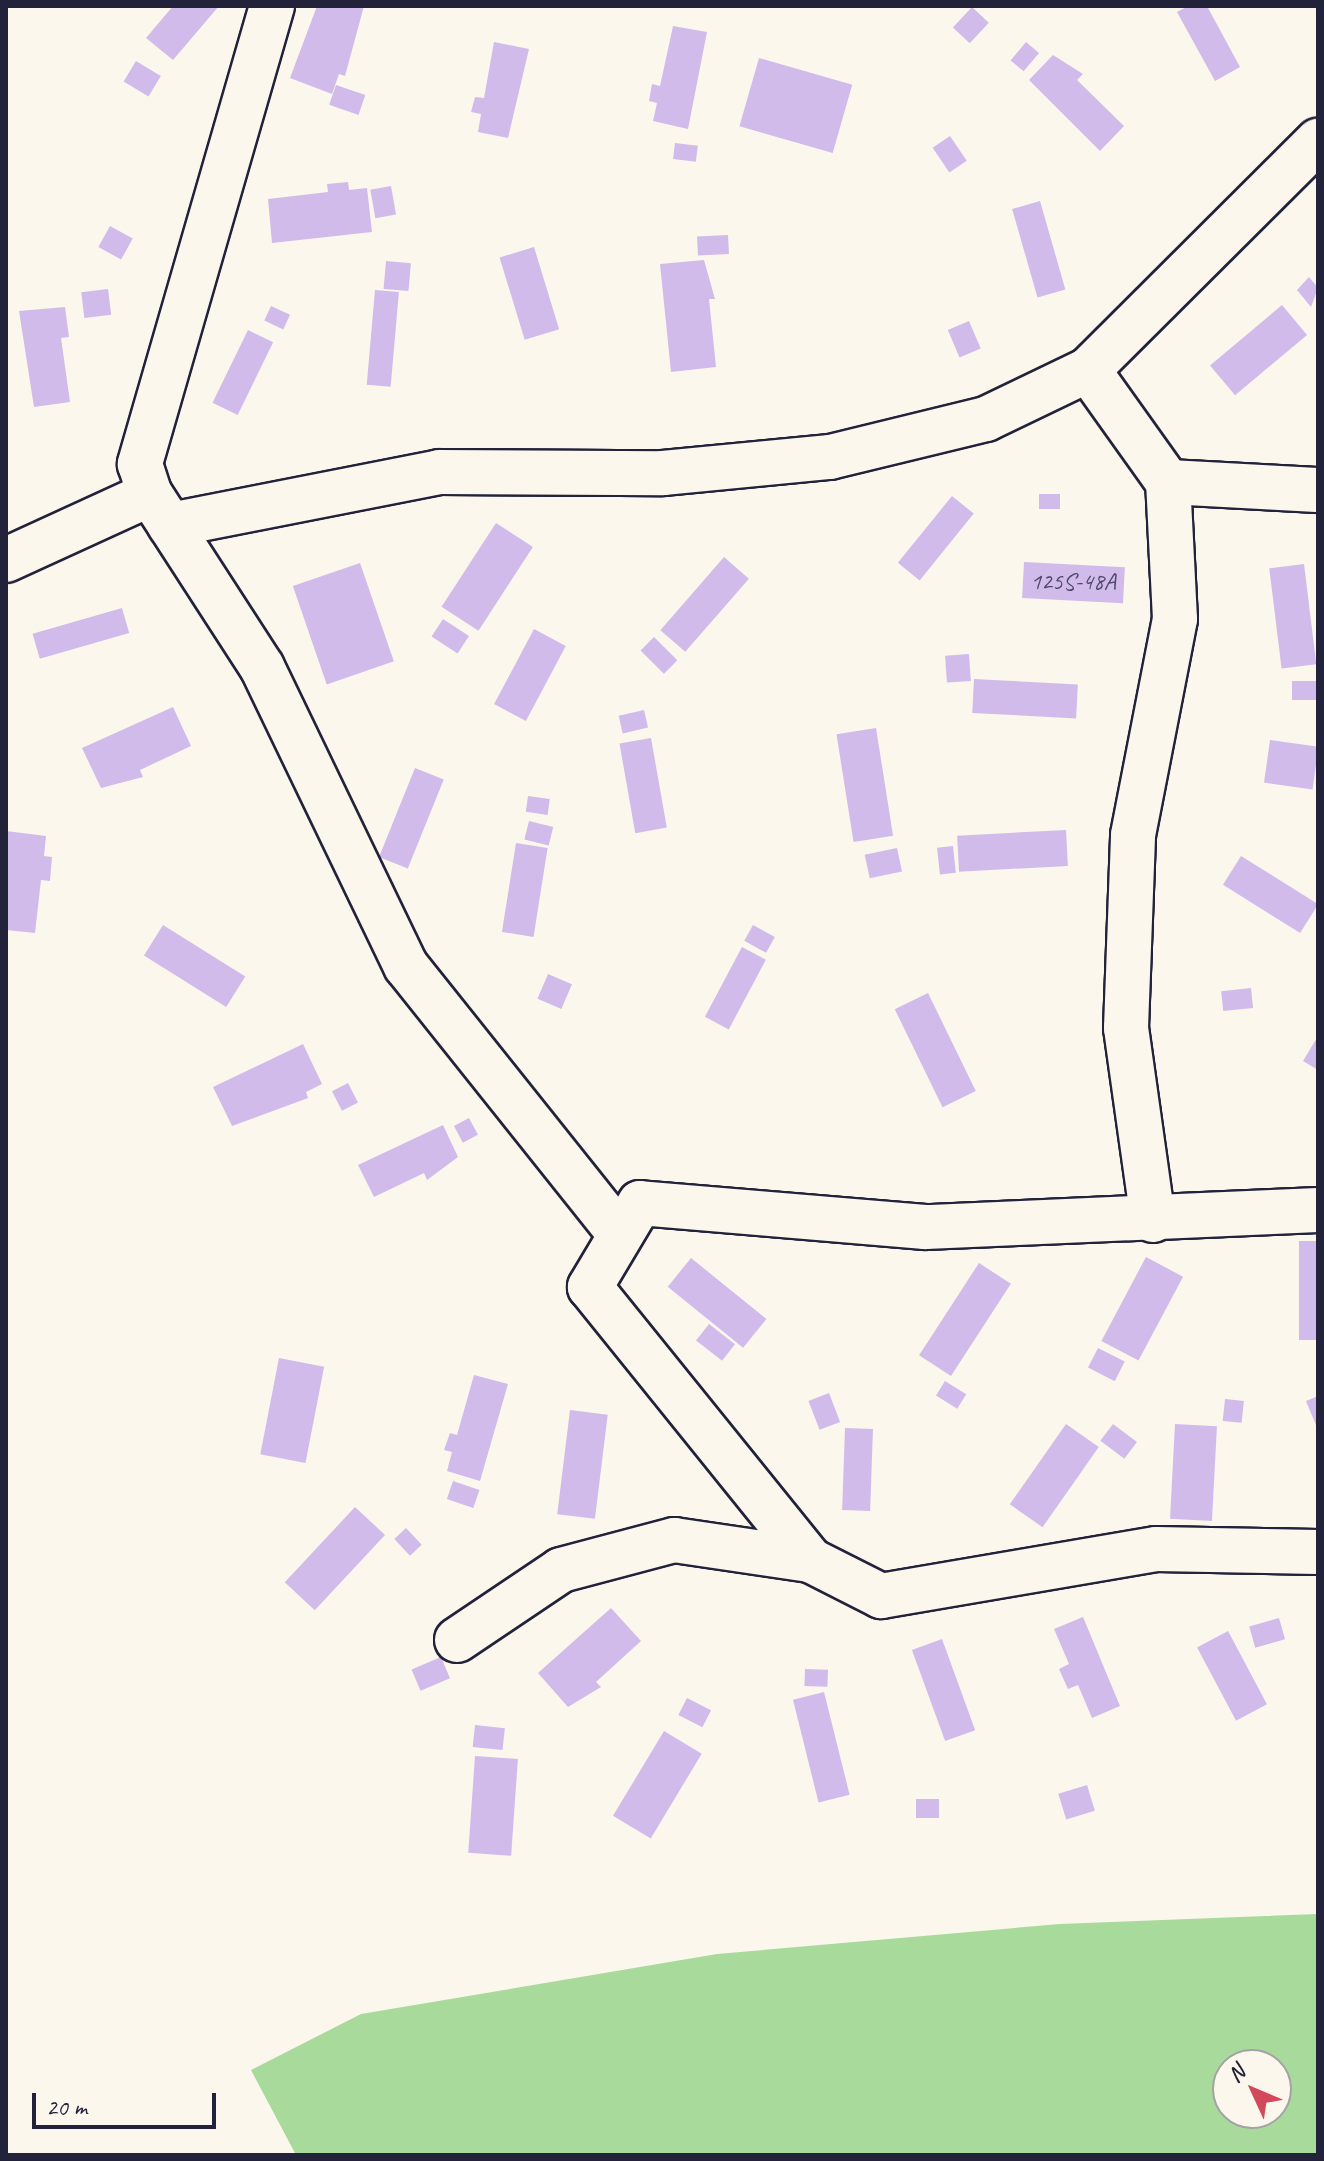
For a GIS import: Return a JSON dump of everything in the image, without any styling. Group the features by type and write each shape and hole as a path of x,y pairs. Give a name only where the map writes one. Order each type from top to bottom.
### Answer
{"lane":[{"path":"272,6 140,464 160,509 262,667 406,966 618,1232"},
{"path":"6,560 160,509 439,472 663,473 830,457 986,419 1088,370 1318,141"},
{"path":"1088,370 1168,482 1175,619 1133,835 1126,1028 1153,1220"},
{"path":"1168,482 1318,490"},
{"path":"810,1560 590,1287 618,1232 640,1203 925,1227 1153,1220 1318,1210"},
{"path":"457,1640 561,1570 674,1540 810,1560 881,1596 1156,1549 1318,1552"}],"green space":[{"path":"1318,1914 1318,2155 296,2155 251,2070 361,2014 717,1954 1060,1924"}],"building":[{"path":"173,6 219,6 173,60 146,38"},
{"path":"317,6 364,6 345,76 339,74 332,94 290,78"},
{"path":"1188,6 1207,6 1240,67 1215,81 1177,12"},
{"path":"972,7 989,23 970,43 953,27"},
{"path":"673,26 707,32 688,129 653,121 657,103 649,101 652,84 660,86"},
{"path":"494,42 529,49 508,138 478,132 481,114 471,112 475,97 484,98"},
{"path":"1026,42 1039,53 1024,71 1011,60"},
{"path":"1053,55 1083,74 1077,80 1124,126 1100,151 1029,80"},
{"path":"759,58 852,85 833,153 739,126"},
{"path":"136,61 161,76 148,97 124,82"},
{"path":"336,85 365,95 358,115 329,105"},
{"path":"950,136 967,161 949,173 933,148"},
{"path":"675,143 698,146 696,162 673,159"},
{"path":"348,182 349,190 367,188 372,232 272,243 268,199 328,192 327,184"},
{"path":"391,186 396,215 375,218 370,190"},
{"path":"1040,201 1065,289 1037,297 1012,209"},
{"path":"110,226 133,239 121,260 98,247"},
{"path":"728,235 729,254 698,256 697,237"},
{"path":"534,247 559,329 525,340 500,258"},
{"path":"704,260 715,299 709,299 716,367 671,372 660,264"},
{"path":"386,261 411,263 408,291 384,289"},
{"path":"1309,277 1318,288 1311,307 1297,290"},
{"path":"108,289 111,315 84,318 81,292"},
{"path":"375,290 399,292 391,387 367,385"},
{"path":"1282,305 1307,335 1235,395 1210,365"},
{"path":"271,306 290,315 283,329 264,321"},
{"path":"65,307 69,337 61,338 70,402 34,407 19,311"},
{"path":"969,321 981,349 960,358 948,330"},
{"path":"248,330 273,342 238,415 212,403"},
{"path":"1039,494 1060,494 1060,509 1039,509"},
{"path":"952,496 974,514 920,580 898,563"},
{"path":"496,523 533,547 478,631 442,607"},
{"path":"724,557 749,579 685,652 660,630"},
{"path":"1024,562 1125,567 1123,603 1022,598"},
{"path":"360,563 394,661 327,684 293,586"},
{"path":"1304,564 1316,664 1282,669 1269,568"},
{"path":"122,608 129,633 40,659 33,634"},
{"path":"443,619 469,636 458,653 432,637"},
{"path":"534,629 566,646 526,721 494,704"},
{"path":"654,637 677,660 664,674 641,650"},
{"path":"969,654 971,681 947,683 945,656"},
{"path":"974,679 1078,684 1076,718 972,713"},
{"path":"1292,681 1318,681 1318,700 1292,700"},
{"path":"173,707 191,746 140,770 143,777 101,788 82,748"},
{"path":"644,710 648,728 623,733 619,716"},
{"path":"876,728 893,836 854,842 836,734"},
{"path":"651,738 667,828 635,833 619,744"},
{"path":"1270,740 1318,747 1313,789 1264,783"},
{"path":"415,768 444,780 408,869 379,857"},
{"path":"528,796 550,799 548,815 526,812"},
{"path":"529,821 553,827 549,845 524,839"},
{"path":"1066,830 1068,866 959,872 957,836"},
{"path":"6,831 46,836 44,856 52,857 50,881 41,880 35,933 6,930"},
{"path":"516,843 548,848 534,937 502,932"},
{"path":"953,846 956,873 940,875 937,848"},
{"path":"897,848 902,871 870,878 865,855"},
{"path":"1241,856 1318,904 1300,933 1223,885"},
{"path":"163,925 245,976 226,1007 144,956"},
{"path":"753,925 775,937 766,953 744,941"},
{"path":"742,947 766,960 729,1029 705,1017"},
{"path":"548,974 572,984 561,1009 537,999"},
{"path":"1251,988 1253,1008 1223,1011 1221,991"},
{"path":"928,993 976,1091 943,1107 895,1009"},
{"path":"1318,1036 1318,1070 1303,1061"},
{"path":"303,1044 322,1084 306,1092 308,1098 232,1126 213,1087"},
{"path":"348,1083 358,1103 342,1111 332,1091"},
{"path":"469,1118 478,1135 463,1143 454,1126"},
{"path":"443,1125 458,1157 427,1180 424,1173 374,1197 358,1165"},
{"path":"1299,1241 1318,1241 1318,1340 1299,1340"},
{"path":"1146,1257 1183,1277 1138,1361 1101,1341"},
{"path":"691,1258 766,1319 743,1348 668,1287"},
{"path":"979,1263 1011,1284 951,1376 919,1355"},
{"path":"709,1324 735,1344 722,1361 696,1341"},
{"path":"1098,1348 1125,1362 1115,1381 1088,1368"},
{"path":"279,1358 324,1367 305,1463 260,1454"},
{"path":"474,1375 508,1384 480,1481 447,1471 452,1452 444,1450 450,1433 457,1435"},
{"path":"945,1381 966,1394 957,1409 936,1395"},
{"path":"829,1393 840,1422 820,1430 808,1401"},
{"path":"1318,1396 1318,1430 1306,1401"},
{"path":"1225,1399 1244,1401 1242,1423 1223,1421"},
{"path":"570,1410 608,1415 595,1519 557,1514"},
{"path":"1066,1424 1099,1447 1043,1527 1010,1504"},
{"path":"1113,1424 1137,1442 1124,1459 1100,1441"},
{"path":"1175,1424 1217,1426 1212,1521 1170,1519"},
{"path":"845,1428 873,1429 870,1511 842,1510"},
{"path":"453,1481 479,1490 473,1508 447,1499"},
{"path":"355,1507 385,1535 315,1610 285,1582"},
{"path":"406,1528 422,1545 410,1556 394,1539"},
{"path":"611,1608 641,1641 596,1682 601,1687 568,1707 538,1673"},
{"path":"1083,1617 1120,1706 1092,1718 1078,1685 1068,1689 1059,1669 1069,1664 1054,1629"},
{"path":"1279,1618 1285,1639 1255,1648 1249,1627"},
{"path":"1228,1631 1267,1704 1236,1721 1197,1647"},
{"path":"942,1639 975,1730 945,1741 912,1650"},
{"path":"441,1657 450,1678 421,1691 412,1670"},
{"path":"805,1669 828,1670 827,1687 804,1686"},
{"path":"824,1692 850,1795 819,1803 793,1700"},
{"path":"687,1698 711,1710 702,1727 678,1715"},
{"path":"475,1725 505,1728 503,1750 473,1747"},
{"path":"664,1731 702,1754 651,1839 613,1816"},
{"path":"475,1756 518,1759 511,1856 468,1853"},
{"path":"1087,1785 1095,1811 1066,1820 1058,1794"},
{"path":"916,1799 939,1799 939,1818 916,1818"}]}
